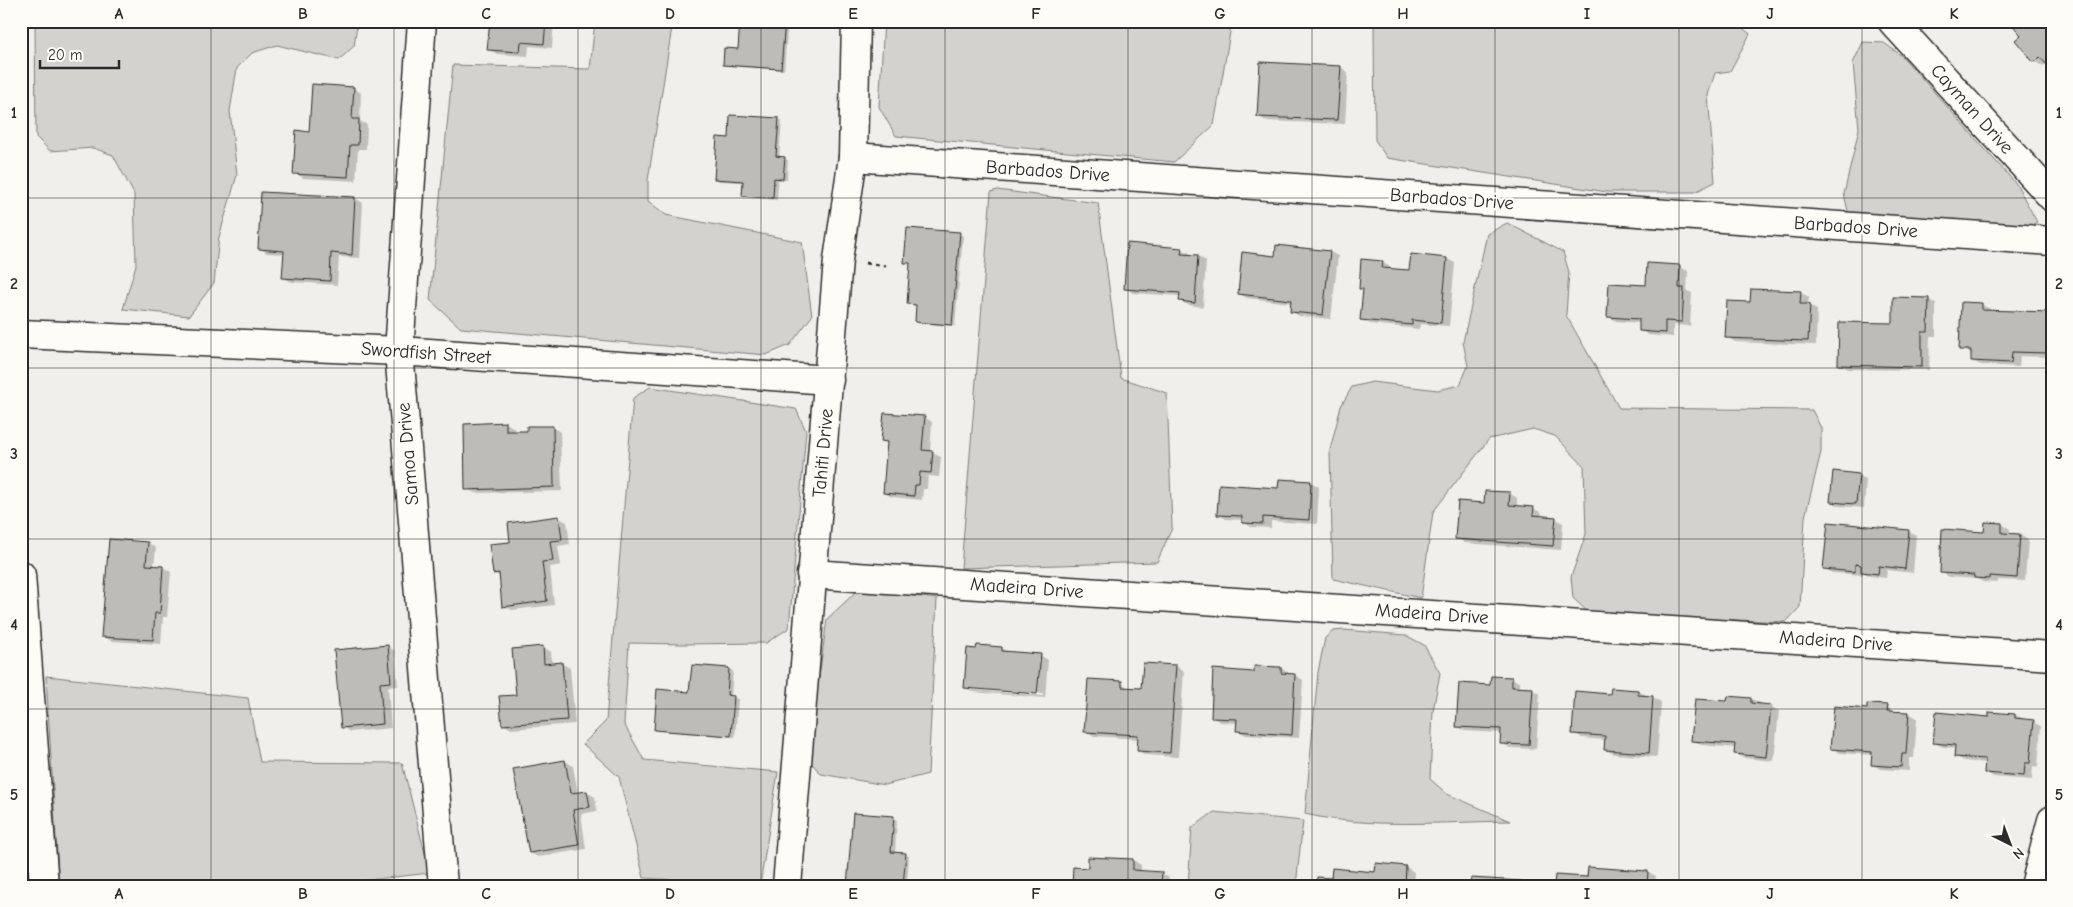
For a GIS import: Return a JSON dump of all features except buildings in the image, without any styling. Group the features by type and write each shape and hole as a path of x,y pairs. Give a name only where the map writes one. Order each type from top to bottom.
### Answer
{"street":[{"name":"Samoa Drive","path":"422,21 399,351 443,886"},
{"name":"Tahiti Drive","path":"787,886 811,574 830,380 838,260 853,157 856,21"},
{"name":"Cayman Drive","path":"1892,21 2052,197"},
{"name":"Barbados Drive","path":"853,157 2052,241"},
{"name":"Swordfish Street","path":"21,334 399,351 830,380"},
{"name":"Madeira Drive","path":"811,574 2052,656"},
{"path":"21,575 44,886"},
{"path":"2035,886 2052,820"}],"shaded area":[{"path":"38,21 354,21 357,25 354,46 339,60 277,45 252,53 237,68 230,111 237,175 219,237 214,283 189,316 123,309 136,265 134,194 113,155 93,148 50,151 36,137 35,24"},
{"path":"595,21 673,21 648,180 648,201 666,215 802,242 812,316 790,345 766,355 461,328 430,300 453,65 590,69"},
{"path":"884,21 1232,21 1214,125 1174,162 896,136 879,107"},
{"path":"1382,21 1734,21 1750,34 1730,71 1715,73 1708,95 1715,182 1695,192 1607,192 1387,158 1375,140 1374,27"},
{"path":"1863,42 1884,43 1902,56 2017,185 2037,222 1998,245 1849,215 1844,194 1859,129 1853,63"},
{"path":"997,190 1098,203 1121,378 1167,393 1172,528 1157,562 961,568 991,192"},
{"path":"1507,223 1563,252 1569,272 1566,315 1619,408 1812,410 1821,428 1821,452 1805,517 1800,607 1786,622 1590,614 1573,598 1571,577 1586,534 1584,466 1555,436 1533,429 1489,439 1433,512 1421,598 1333,579 1330,450 1341,406 1352,387 1372,382 1438,390 1460,385 1468,366 1463,342 1487,234"},
{"path":"650,387 796,409 806,431 789,628 766,643 629,643 624,724 644,760 778,772 760,885 644,878 619,777 583,744 606,721 633,398"},
{"path":"859,589 937,599 928,774 885,785 821,774 808,759 827,619"},
{"path":"1344,630 1405,635 1424,645 1440,673 1433,711 1430,779 1447,794 1510,821 1407,824 1354,822 1305,814 1318,672 1325,638 1333,631"},
{"path":"46,676 248,698 260,762 402,763 430,873 315,886 59,886"},
{"path":"1214,812 1303,821 1296,886 1188,886 1192,828"}]}
